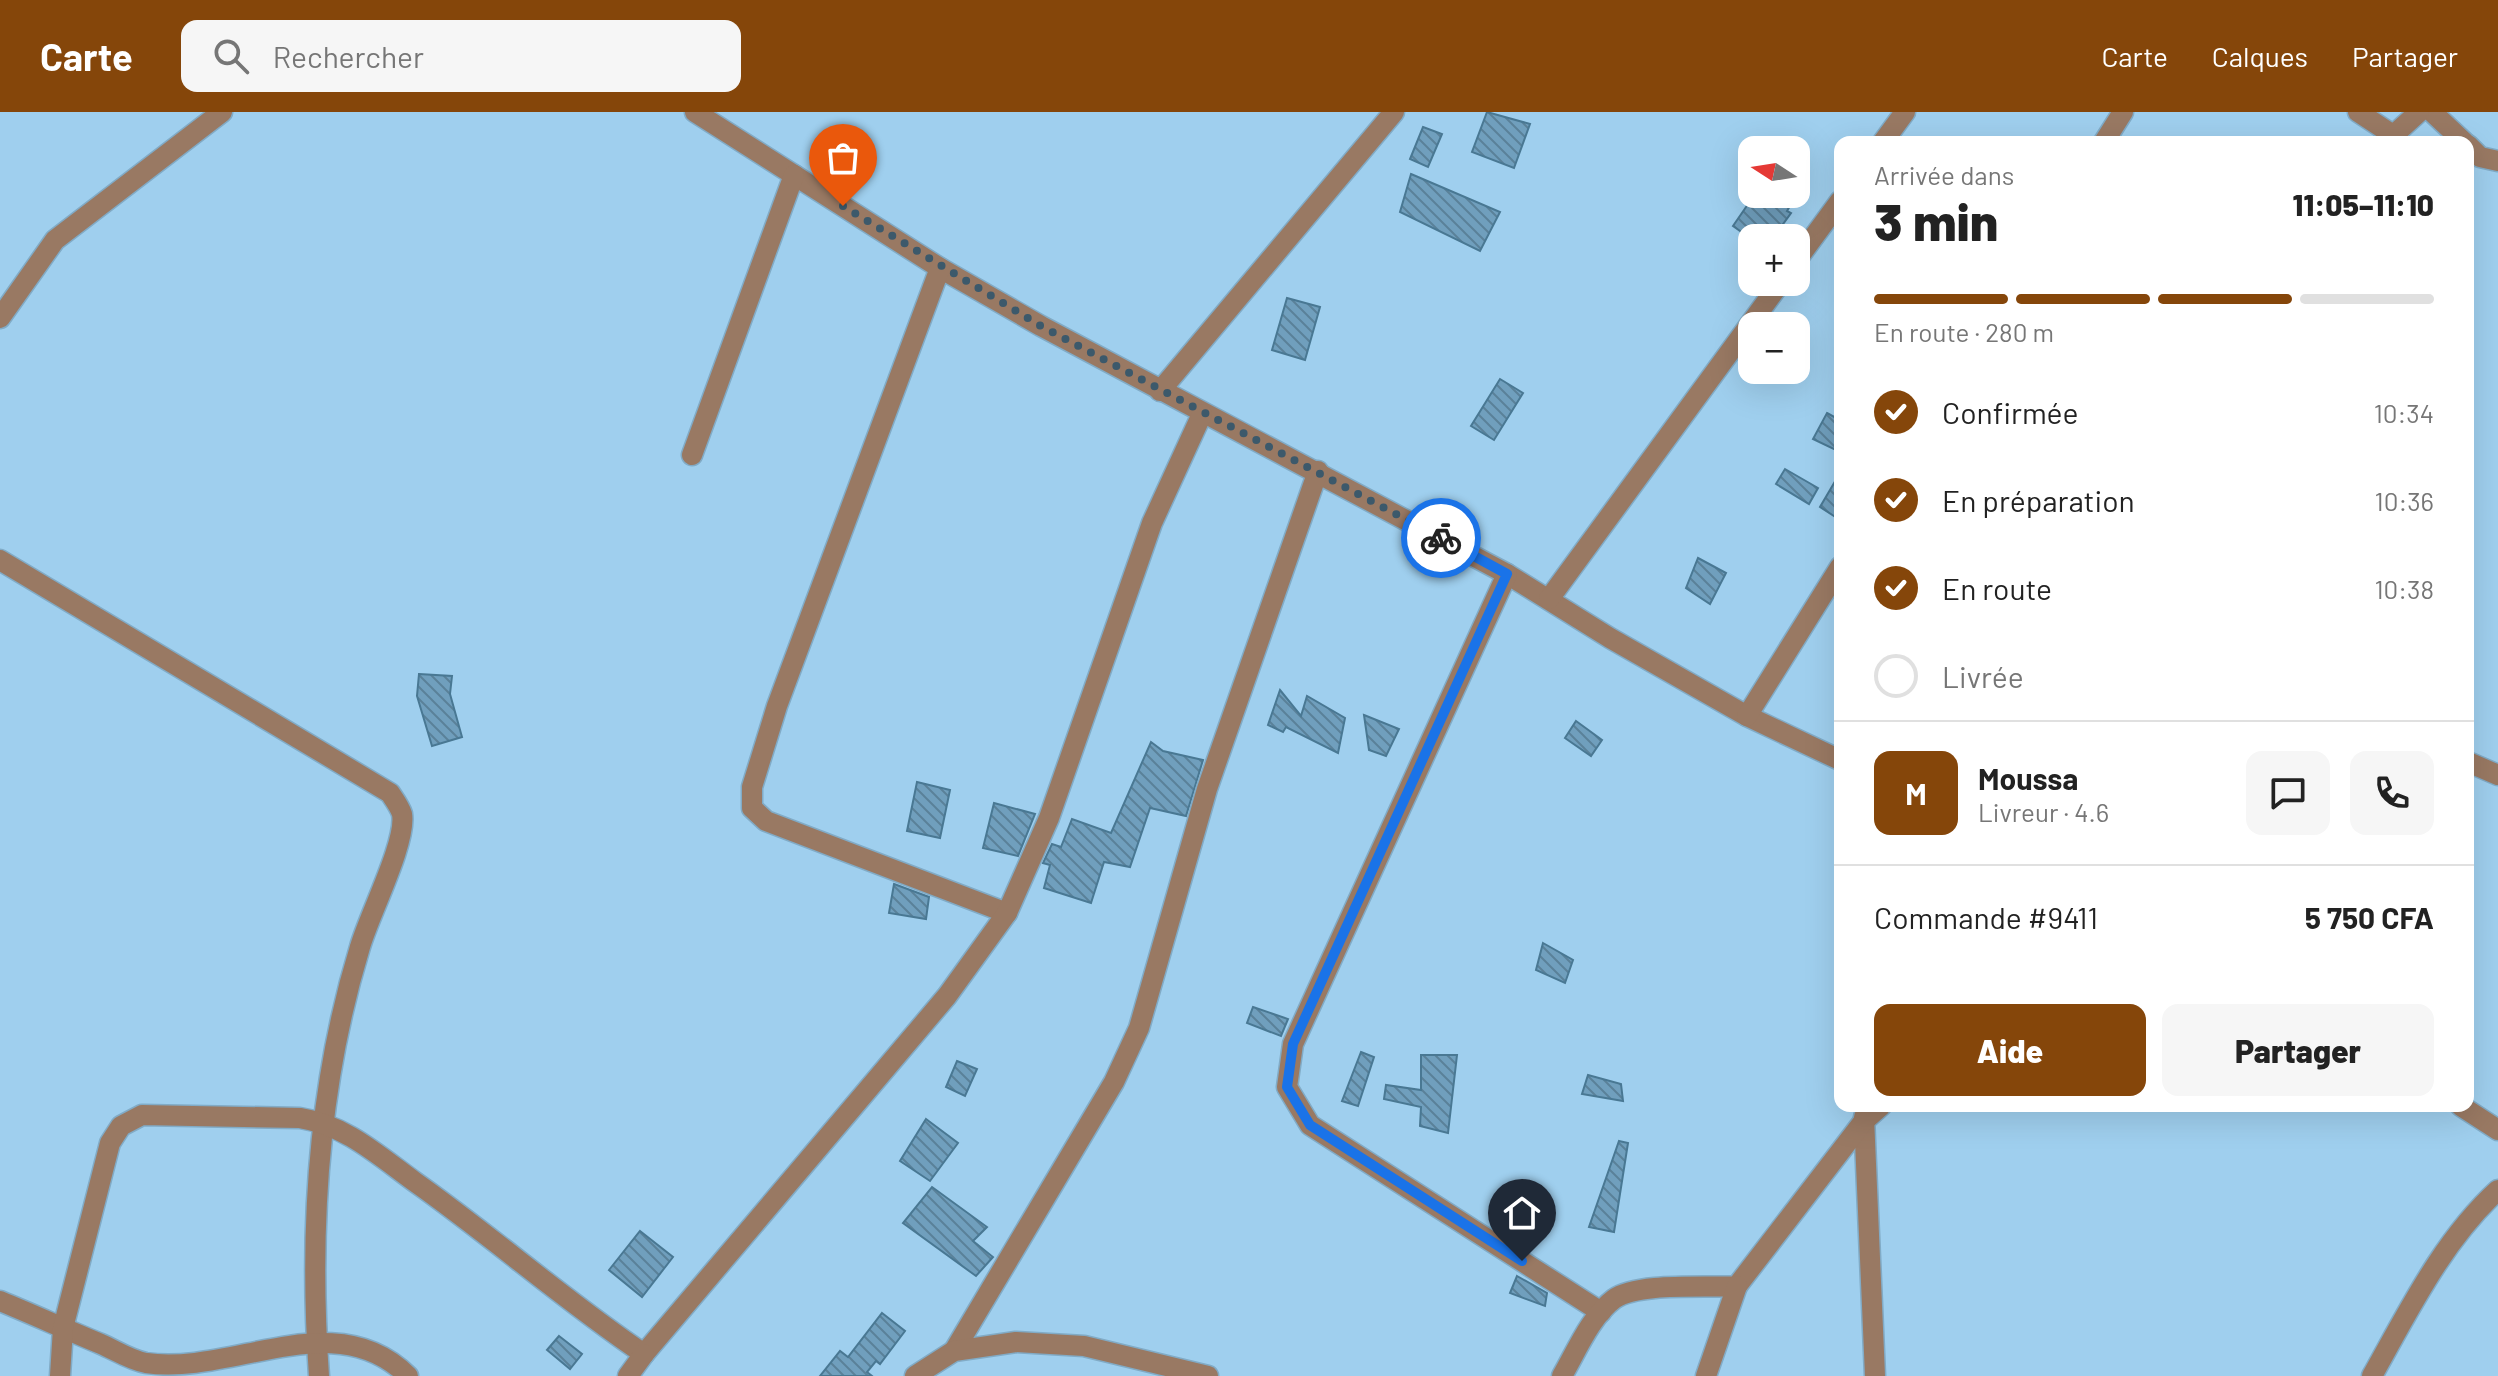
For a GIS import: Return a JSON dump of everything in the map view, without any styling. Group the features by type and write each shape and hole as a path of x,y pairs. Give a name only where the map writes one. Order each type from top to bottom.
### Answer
{"street":[{"path":"0,318 55,240 222,112"},
{"path":"695,112 940,268 1202,414 1318,471 1507,574 1610,638 1747,716 1834,757"},
{"path":"1160,391 1394,112"},
{"path":"1887,136 1905,112"},
{"path":"2108,136 2123,112"},
{"path":"2358,112 2387,136"},
{"path":"2391,136 2419,112"},
{"path":"2432,112 2458,136"},
{"path":"2474,151 2480,157 2498,161"},
{"path":"692,455 794,175"},
{"path":"1810,242 1834,209"},
{"path":"940,268 777,706 752,787 752,808 766,821 1007,913"},
{"path":"1549,599 1771,296"},
{"path":"628,1376 947,996 1007,913 1049,818 1152,523 1202,414"},
{"path":"954,1351 1114,1082 1139,1028 1207,789 1318,471"},
{"path":"0,560 390,793 402,811 402,832 360,944 340,1018 315,1224 319,1376"},
{"path":"1507,574 1293,1044 1287,1087 1310,1125 1601,1312"},
{"path":"1747,716 1834,577"},
{"path":"2474,765 2498,775"},
{"path":"2470,1112 2498,1130"},
{"path":"1706,1376 1737,1286 1865,1114"},
{"path":"1865,1114 1875,1376"},
{"path":"60,1376 63,1328 110,1143 121,1126 142,1115 300,1118 325,1122 348,1134 430,1192 644,1354"},
{"path":"2372,1376 2429,1276 2483,1204 2498,1190"},
{"path":"1562,1376 1601,1312 1615,1299 1633,1291 1737,1286"},
{"path":"0,1301 144,1363 179,1367 346,1344 371,1349 394,1362 408,1376"},
{"path":"915,1376 954,1351 1016,1342 1084,1346 1208,1376"}],"building":[{"path":"1487,112 1530,124 1514,168 1472,152"},
{"path":"1423,127 1442,134 1428,167 1410,159"},
{"path":"1411,174 1500,212 1480,251 1400,212"},
{"path":"1745,208 1789,208 1787,211 1791,213 1783,224 1738,224 1738,230 1733,226"},
{"path":"1287,298 1320,307 1305,360 1272,350"},
{"path":"1500,379 1523,393 1494,440 1471,426"},
{"path":"1827,413 1834,417 1834,449 1813,439"},
{"path":"1785,469 1818,488 1809,504 1776,484"},
{"path":"1834,483 1834,516 1820,507"},
{"path":"1698,558 1726,573 1710,604 1686,588"},
{"path":"419,674 452,676 450,694 462,737 432,746 417,696"},
{"path":"1280,690 1301,716 1307,696 1345,718 1338,753 1286,727 1283,732 1268,725"},
{"path":"1364,715 1399,729 1386,756 1369,750"},
{"path":"1576,721 1602,740 1591,756 1565,738"},
{"path":"1151,742 1163,751 1203,760 1186,816 1150,808 1130,867 1104,862 1091,903 1044,888 1050,865 1043,863 1052,844 1061,847 1072,819 1111,833"},
{"path":"917,782 950,790 940,838 907,831"},
{"path":"994,803 1035,814 1018,856 983,848"},
{"path":"894,884 929,897 926,919 889,913"},
{"path":"1543,943 1573,960 1565,983 1536,970"},
{"path":"1253,1007 1288,1019 1281,1036 1247,1023"},
{"path":"1361,1052 1374,1057 1358,1106 1342,1101"},
{"path":"1421,1055 1457,1055 1448,1133 1420,1126 1421,1107 1384,1099 1386,1085 1421,1090"},
{"path":"957,1061 977,1069 965,1096 946,1087"},
{"path":"1588,1075 1621,1084 1623,1101 1582,1094"},
{"path":"926,1119 958,1143 930,1181 900,1161"},
{"path":"1619,1141 1628,1143 1614,1232 1589,1227"},
{"path":"932,1187 987,1227 973,1241 993,1257 976,1276 903,1223"},
{"path":"640,1231 673,1257 642,1297 609,1270"},
{"path":"1517,1276 1547,1293 1545,1306 1510,1293"},
{"path":"882,1313 905,1331 880,1364 876,1361 867,1372 872,1376 820,1376 840,1351 848,1357"},
{"path":"559,1336 582,1354 570,1369 547,1350"}],"way so far":[{"path":"843,206 940,268 1041,326 1441,538"}],"route":[{"path":"1441,538 1507,574 1293,1044 1287,1087 1310,1125 1522,1261"}]}
